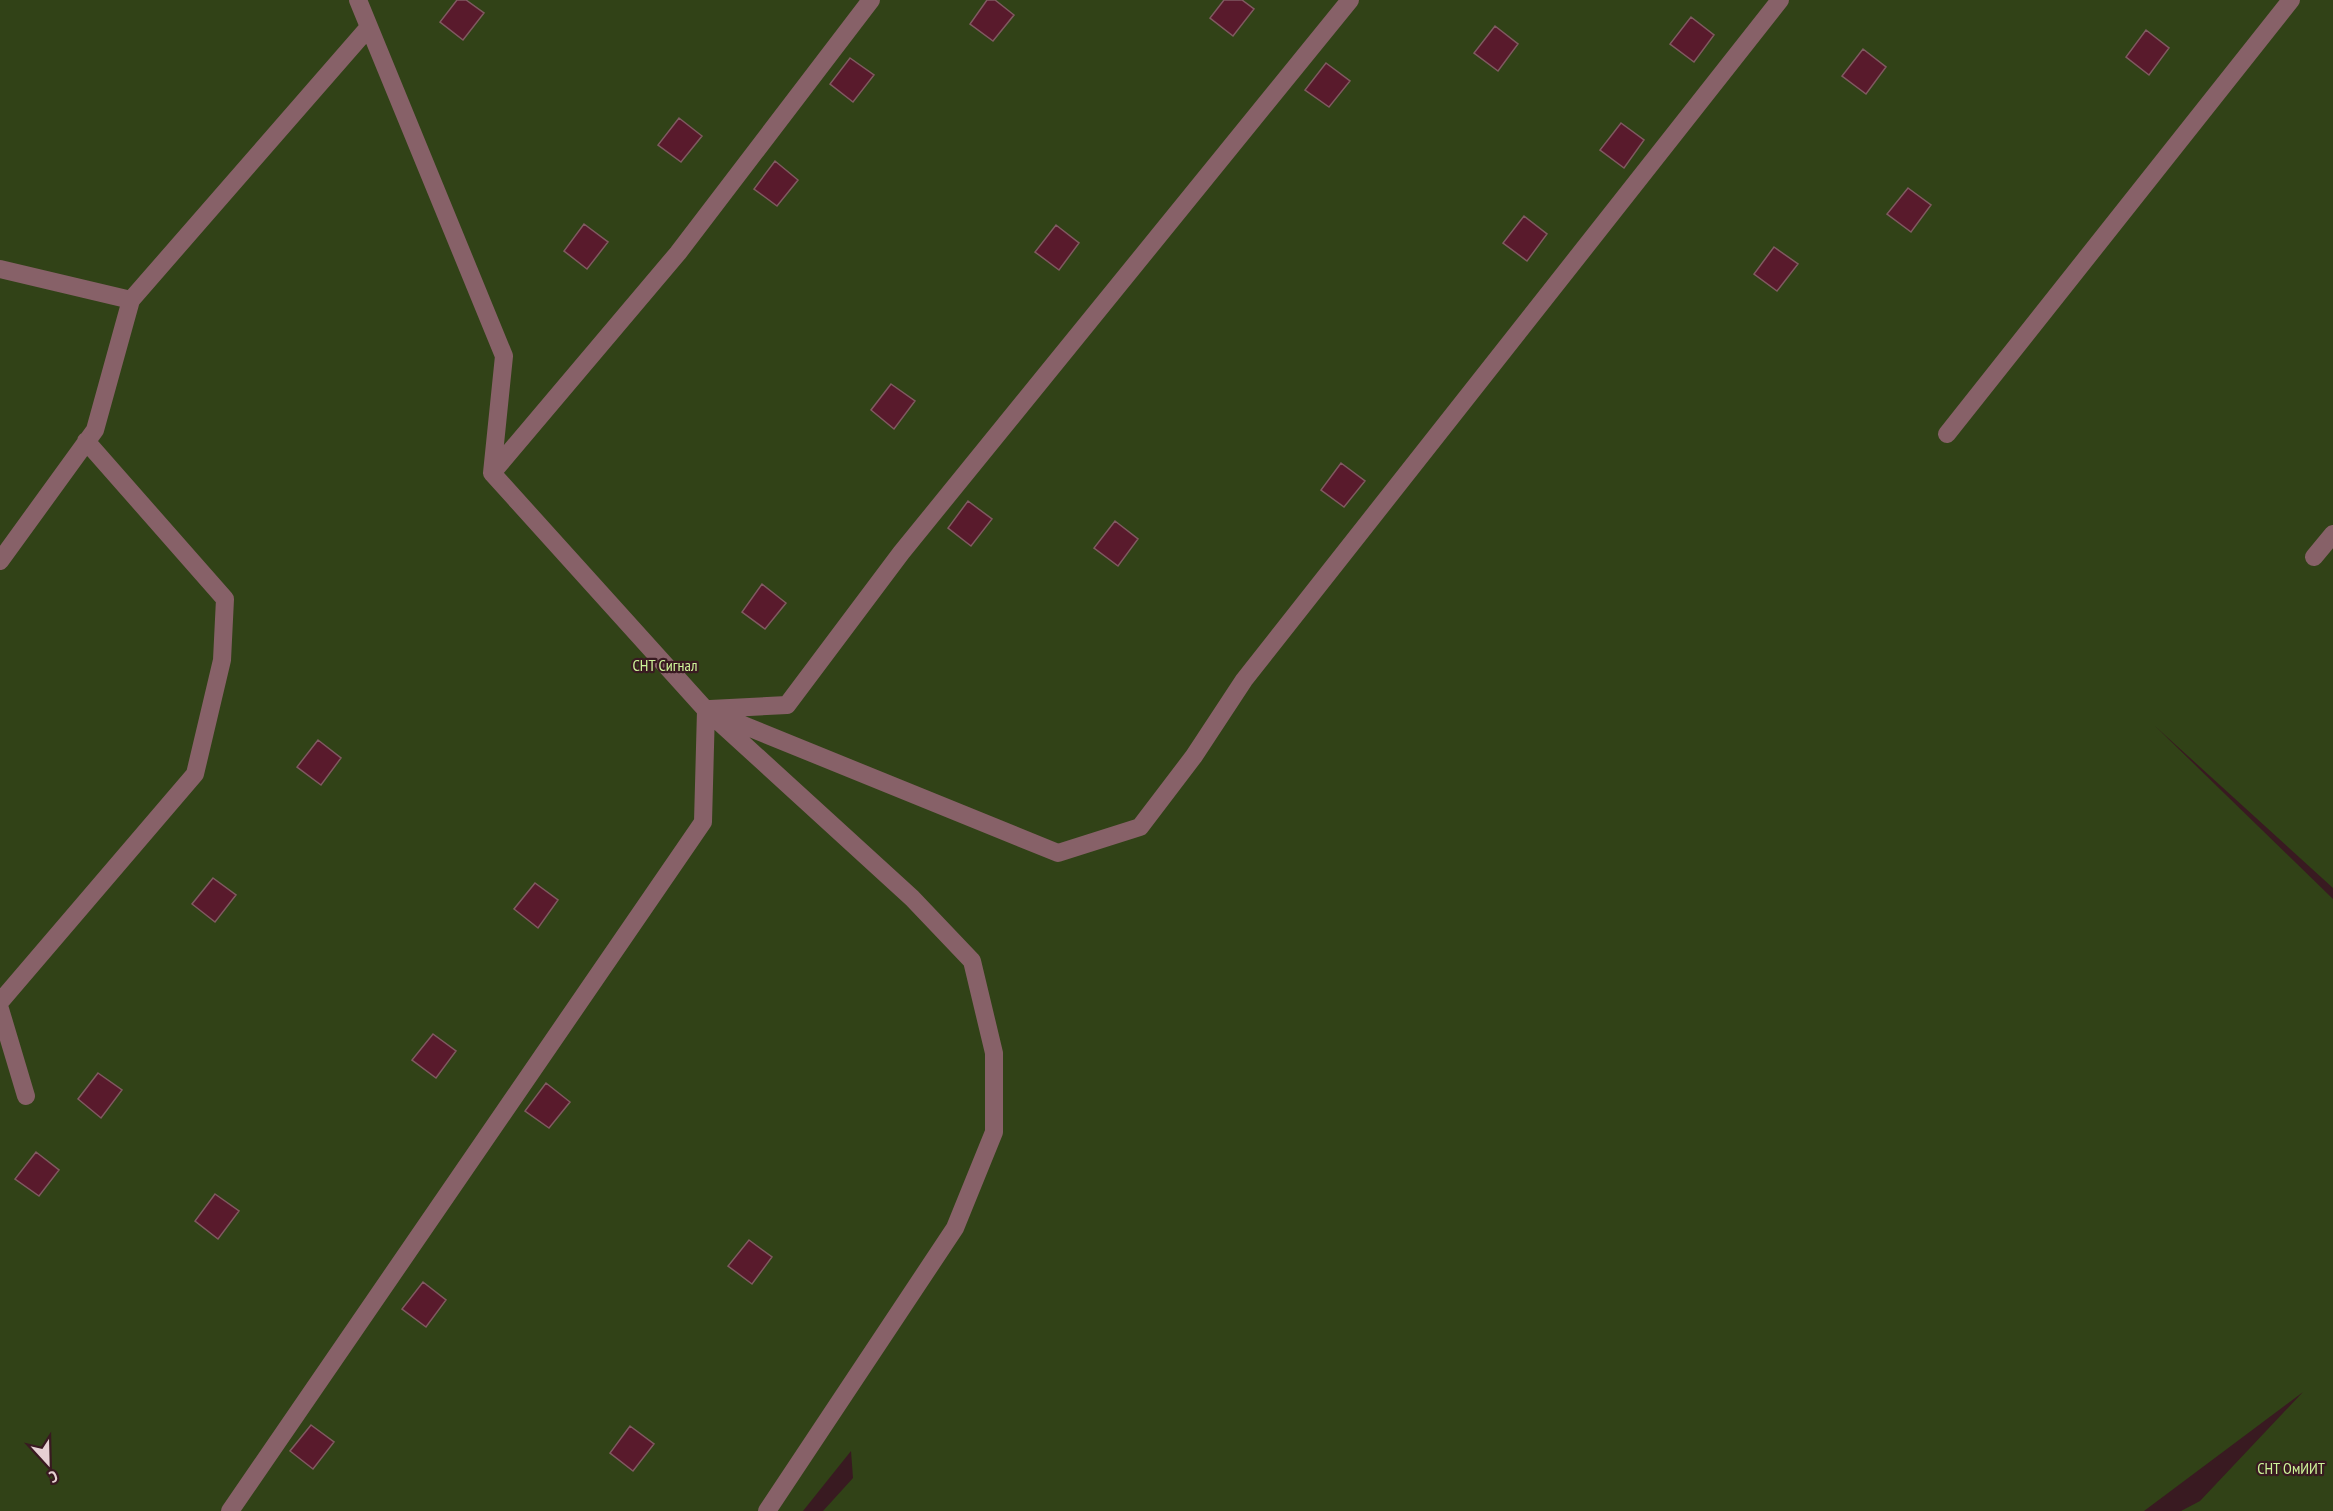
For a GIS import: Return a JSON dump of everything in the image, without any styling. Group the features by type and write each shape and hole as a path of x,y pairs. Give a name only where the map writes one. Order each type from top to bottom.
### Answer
{"street":[{"path":"358,0 504,356 492,473 706,710 912,898 972,961 994,1053 994,1132 955,1228 767,1511"},
{"path":"492,473 678,253 871,0"},
{"path":"706,710 787,705 901,553 1350,0"},
{"path":"706,710 1058,853 1140,827 1194,756 1244,680 1780,0"},
{"path":"1947,434 2291,0"},
{"path":"0,561 94,430 131,300 369,27"},
{"path":"0,269 131,300"},
{"path":"0,1002 195,774 222,660 225,599 86,441"},
{"path":"2314,557 2333,534"},
{"path":"230,1511 703,822 706,710"},
{"path":"0,1009 26,1096"}],"green space":[{"name":"СНТ Сигнал","path":"0,0 2333,0 2333,888 2155,726 2333,899 2333,1511 2181,1511 2200,1501 2303,1392 2144,1511 823,1511 853,1478 851,1451 803,1511 0,1511"}],"building":[{"path":"457,0 466,0 484,13 463,40 440,22"},
{"path":"987,0 995,0 1014,15 993,41 970,24"},
{"path":"1224,0 1242,0 1254,9 1233,36 1210,18"},
{"path":"1691,17 1714,35 1694,62 1670,44"},
{"path":"1495,26 1518,44 1498,71 1474,53"},
{"path":"2146,30 2169,48 2149,75 2126,57"},
{"path":"1863,49 1886,67 1866,94 1842,76"},
{"path":"850,58 874,75 853,102 830,84"},
{"path":"1326,63 1350,81 1329,107 1305,90"},
{"path":"679,118 702,136 681,162 658,145"},
{"path":"1621,123 1644,140 1624,168 1600,150"},
{"path":"775,161 798,180 777,206 754,189"},
{"path":"1908,188 1931,205 1911,232 1887,214"},
{"path":"1524,216 1547,234 1527,261 1503,243"},
{"path":"584,224 608,242 587,269 564,251"},
{"path":"1056,225 1079,243 1059,270 1035,252"},
{"path":"1774,247 1798,264 1777,291 1754,274"},
{"path":"891,384 915,401 894,429 871,410"},
{"path":"1341,463 1365,481 1344,507 1321,490"},
{"path":"968,501 992,519 971,546 948,528"},
{"path":"1115,521 1138,539 1118,566 1094,548"},
{"path":"762,584 786,603 765,629 742,612"},
{"path":"318,740 341,758 321,785 297,767"},
{"path":"213,878 236,895 215,922 192,904"},
{"path":"535,883 558,900 538,928 514,909"},
{"path":"433,1034 456,1051 436,1078 412,1060"},
{"path":"98,1073 122,1090 101,1118 78,1099"},
{"path":"546,1083 570,1102 549,1128 525,1111"},
{"path":"36,1152 59,1170 39,1196 15,1179"},
{"path":"215,1194 239,1211 218,1239 195,1221"},
{"path":"749,1240 772,1257 752,1284 728,1266"},
{"path":"423,1282 446,1300 426,1327 402,1309"},
{"path":"311,1425 334,1442 313,1469 290,1451"},
{"path":"630,1426 654,1444 633,1471 610,1453"}],"park label":[{"name":"СНТ ОмИИТ","path":"2291,1468"}]}
